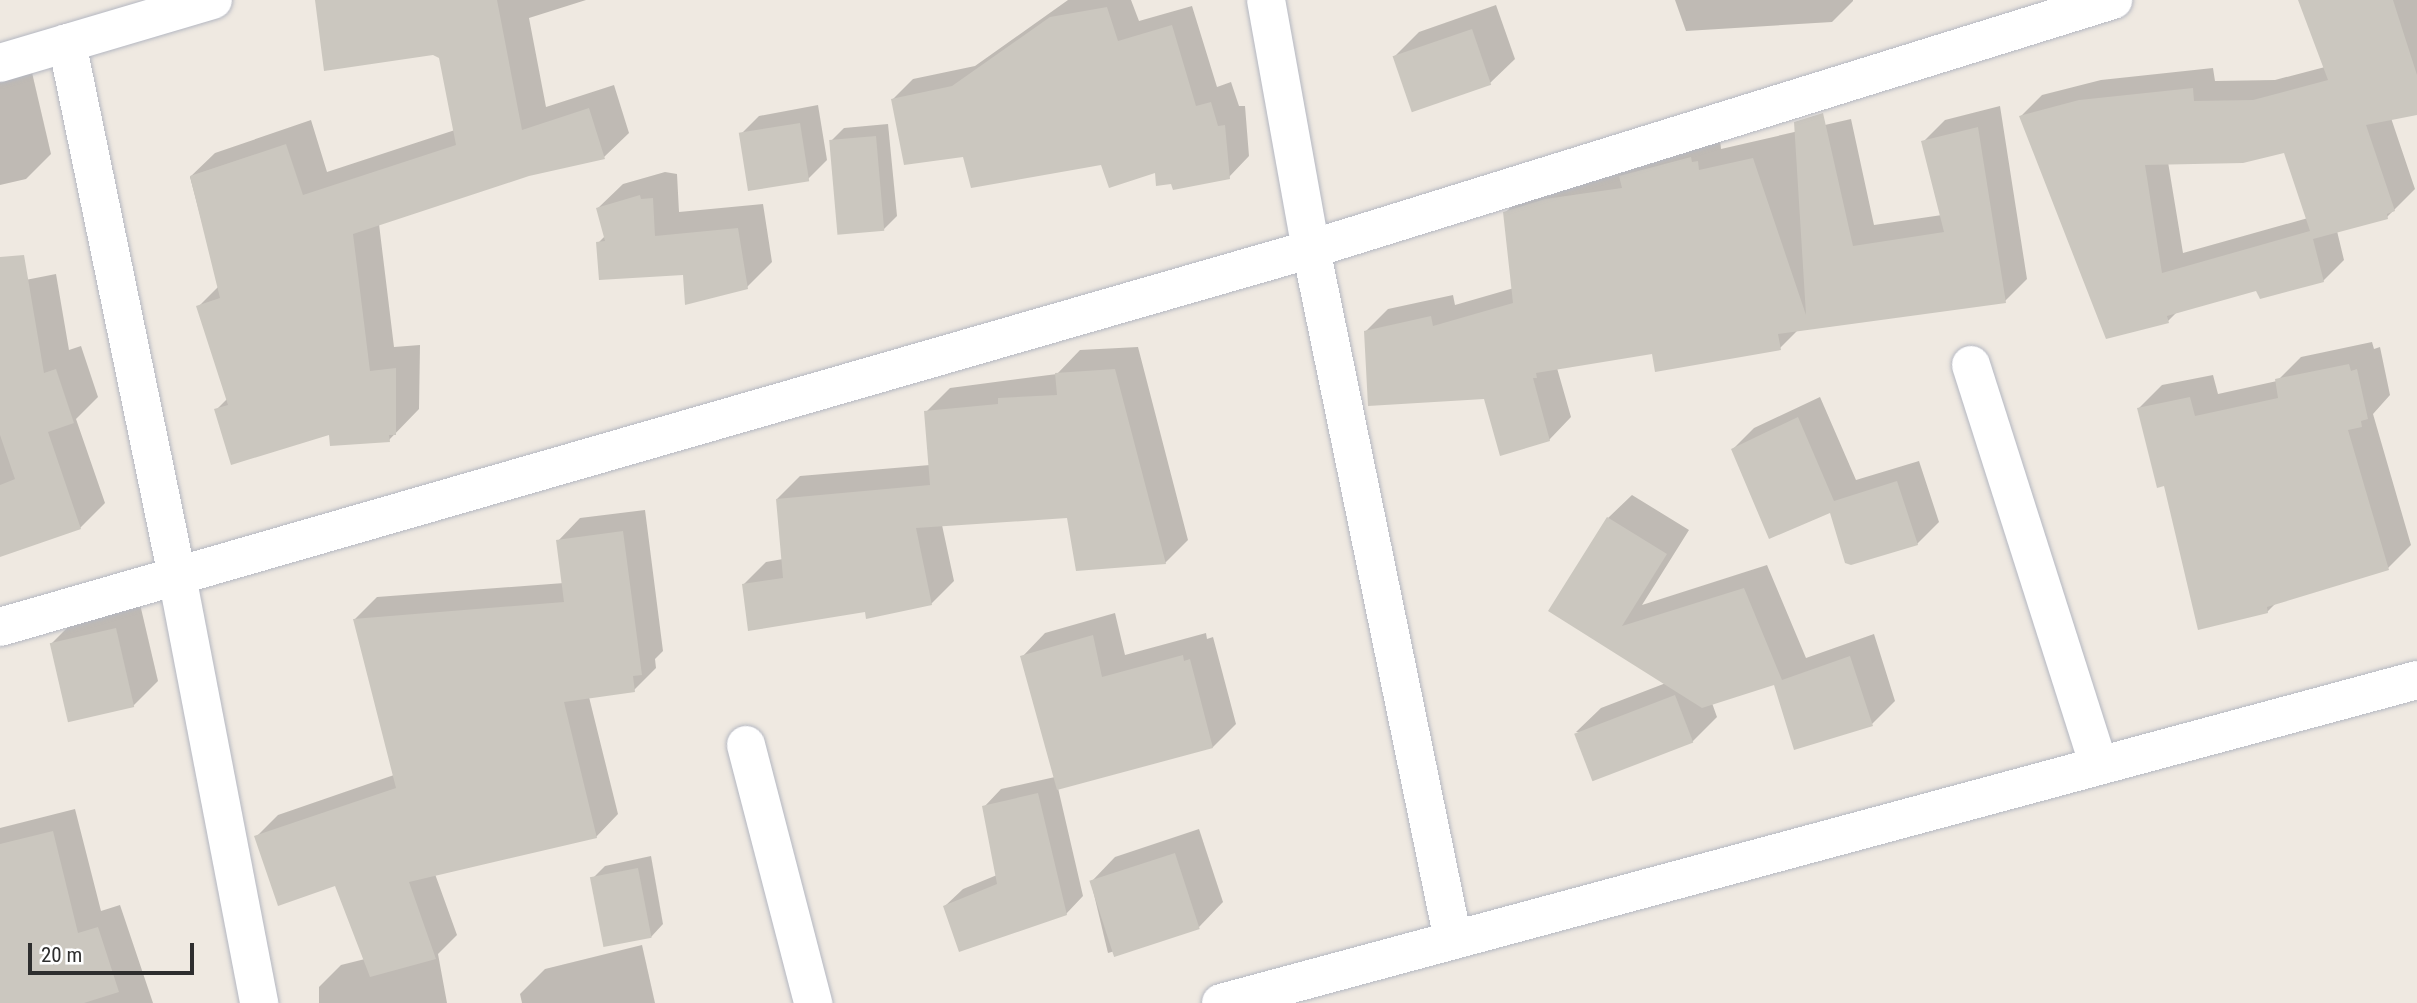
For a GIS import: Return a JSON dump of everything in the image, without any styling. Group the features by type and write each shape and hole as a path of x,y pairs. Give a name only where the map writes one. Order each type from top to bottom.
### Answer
{"street":[{"path":"0,63 213,0"},
{"path":"1266,0 1311,249 1453,940"},
{"path":"0,627 1311,249 2113,0"},
{"path":"67,43 177,576 259,1003"},
{"path":"1971,365 2099,765"},
{"path":"1221,1003 2417,680"},
{"path":"746,745 813,1003"}],"building":[{"path":"315,0 497,0 522,130 589,108 605,159 529,176 353,234 370,371 396,368 396,435 389,435 390,442 330,446 329,435 231,465 214,409 228,405 196,306 220,298 190,176 286,144 303,195 456,145 439,58 433,55 324,71"},
{"path":"2298,0 2393,0 2417,75 2417,115 2366,125 2395,211 2387,214 2388,219 2313,239 2324,282 2260,299 2256,291 2167,316 2169,323 2106,339 2019,116 2079,100 2193,88 2194,101 2253,100 2328,80","holes":["2284,153 2310,231 2162,273 2145,165 2243,163"]},
{"path":"1107,7 1118,41 1172,25 1196,106 1211,102 1218,126 1225,125 1230,179 1173,190 1171,184 1156,186 1155,173 1109,188 1101,165 971,188 963,157 904,165 891,99 952,86 1050,17"},
{"path":"1472,29 1491,85 1412,112 1393,56"},
{"path":"1823,113 1853,246 1944,232 1921,141 1978,127 2006,303 1778,334 1781,350 1655,372 1652,354 1536,373 1537,378 1533,378 1550,441 1500,456 1484,399 1368,406 1364,331 1431,316 1433,326 1513,303 1503,212 1545,199 1622,188 1619,176 1691,157 1692,162 1698,161 1699,170 1753,158 1806,315 1794,122"},
{"path":"800,123 809,181 748,191 739,133"},
{"path":"876,136 884,231 837,235 829,140"},
{"path":"640,195 641,199 653,198 655,236 738,228 748,289 685,305 683,275 599,280 596,242 605,241 596,208"},
{"path":"24,255 44,373 56,369 74,423 48,432 81,529 0,557 0,485 15,479 0,435 0,257"},
{"path":"2349,364 2351,371 2357,369 2368,419 2361,421 2362,427 2348,430 2389,570 2267,607 2268,613 2198,630 2164,486 2157,488 2137,408 2190,397 2195,416 2278,398 2275,379"},
{"path":"1115,369 1166,564 1076,571 1067,518 916,528 932,605 866,619 865,612 748,631 742,584 783,578 776,499 930,485 924,411 998,404 998,398 1057,395 1055,373"},
{"path":"1798,417 1834,501 1897,481 1918,545 1851,565 1845,563 1830,513 1769,539 1731,449"},
{"path":"1607,517 1667,554 1622,626 1744,588 1782,680 1850,656 1873,726 1794,750 1774,685 1702,708 1548,611"},
{"path":"623,531 642,675 633,676 635,692 564,702 597,838 409,882 436,959 370,977 335,886 278,906 254,836 396,788 353,619 564,602 556,540"},
{"path":"116,628 134,707 68,722 50,643"},
{"path":"1093,635 1102,677 1183,655 1184,661 1190,659 1213,748 1057,790 1020,656"},
{"path":"1675,695 1693,743 1592,781 1574,734"},
{"path":"1038,793 1067,915 959,952 943,906 997,884 982,806"},
{"path":"53,831 78,933 98,927 119,992 84,1003 0,1003 0,844"},
{"path":"1175,853 1200,929 1114,957 1089,881"},
{"path":"638,868 652,938 603,947 590,877"}]}
